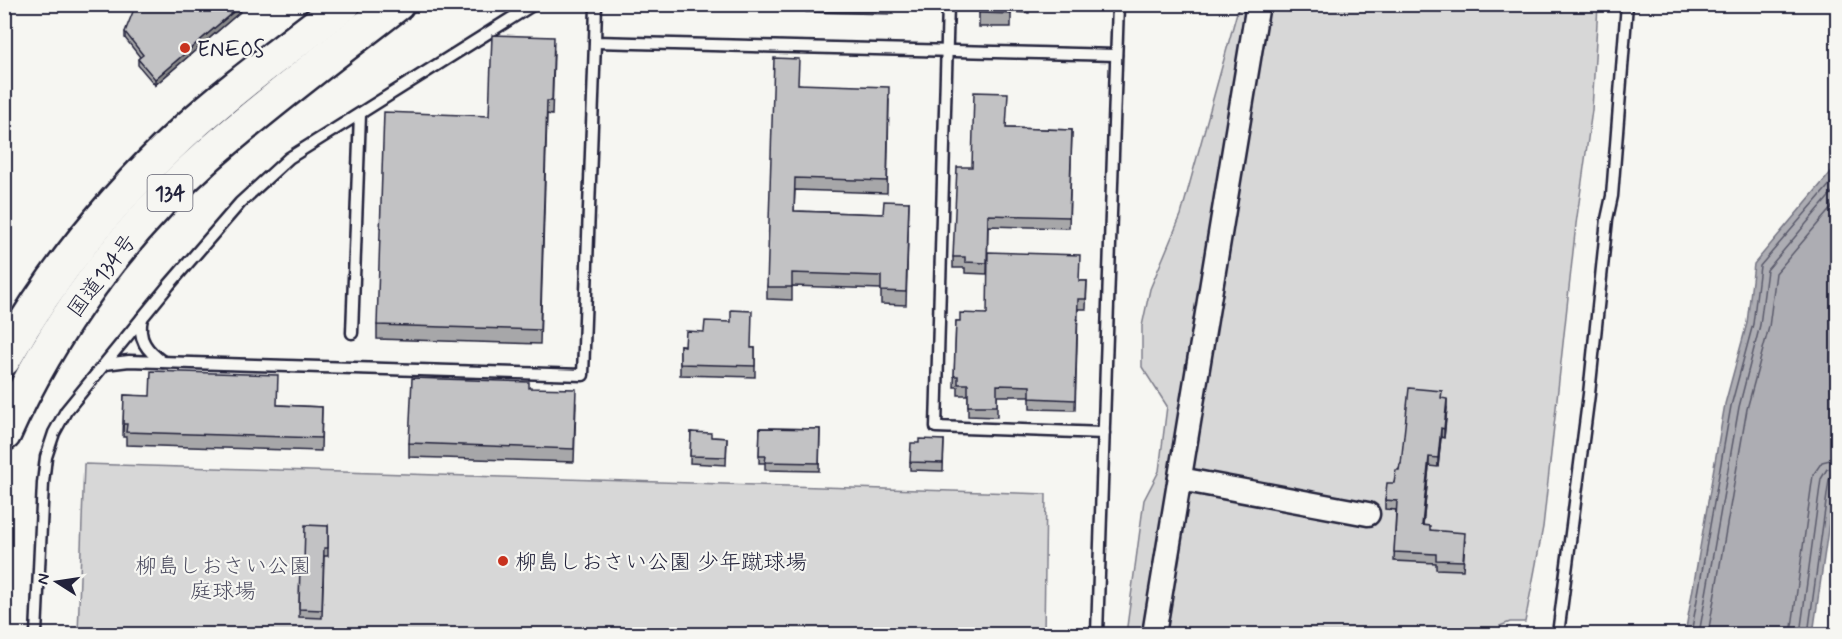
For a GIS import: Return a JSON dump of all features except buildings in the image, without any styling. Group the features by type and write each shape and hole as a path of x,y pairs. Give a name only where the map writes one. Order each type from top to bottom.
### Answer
{"highway":[{"name":"国道134号","path":"4,359 43,293 77,246 119,196 185,131 344,4"},
{"name":"国道134号","path":"4,434 73,311 104,267 146,218 206,157 250,119 397,4"}],"street":[{"path":"1154,634 1258,4"},
{"path":"1180,479 1368,514"}],"lane":[{"path":"36,634 46,457 54,433 66,411 240,203 289,158 534,4"},
{"path":"105,363 129,361 583,375 596,4"},
{"path":"948,4 936,427 1104,433"},
{"path":"1097,634 1118,4"},
{"path":"1558,634 1588,406 1607,219 1612,196 1627,4"},
{"path":"595,42 1116,55"},
{"path":"352,333 360,114"},
{"path":"142,318 140,336 149,351 164,362"}],"green space":[{"path":"1239,5 1598,5 1592,110 1576,224 1543,527 1525,622 1510,622 1500,626 1503,634 1126,634 1144,500 1159,471 1167,406 1142,367 1142,326 1150,289 1181,215"},
{"name":"柳島しおさい公園 庭球場","path":"84,464 1046,494 1044,634 78,634"}],"water":[{"path":"1837,165 1838,460 1813,634 1685,634 1725,404 1747,323 1754,264"}],"place":[{"name":"ENEOS","path":"185,48"},
{"name":"柳島しおさい公園 少年蹴球場","path":"503,561"}]}
